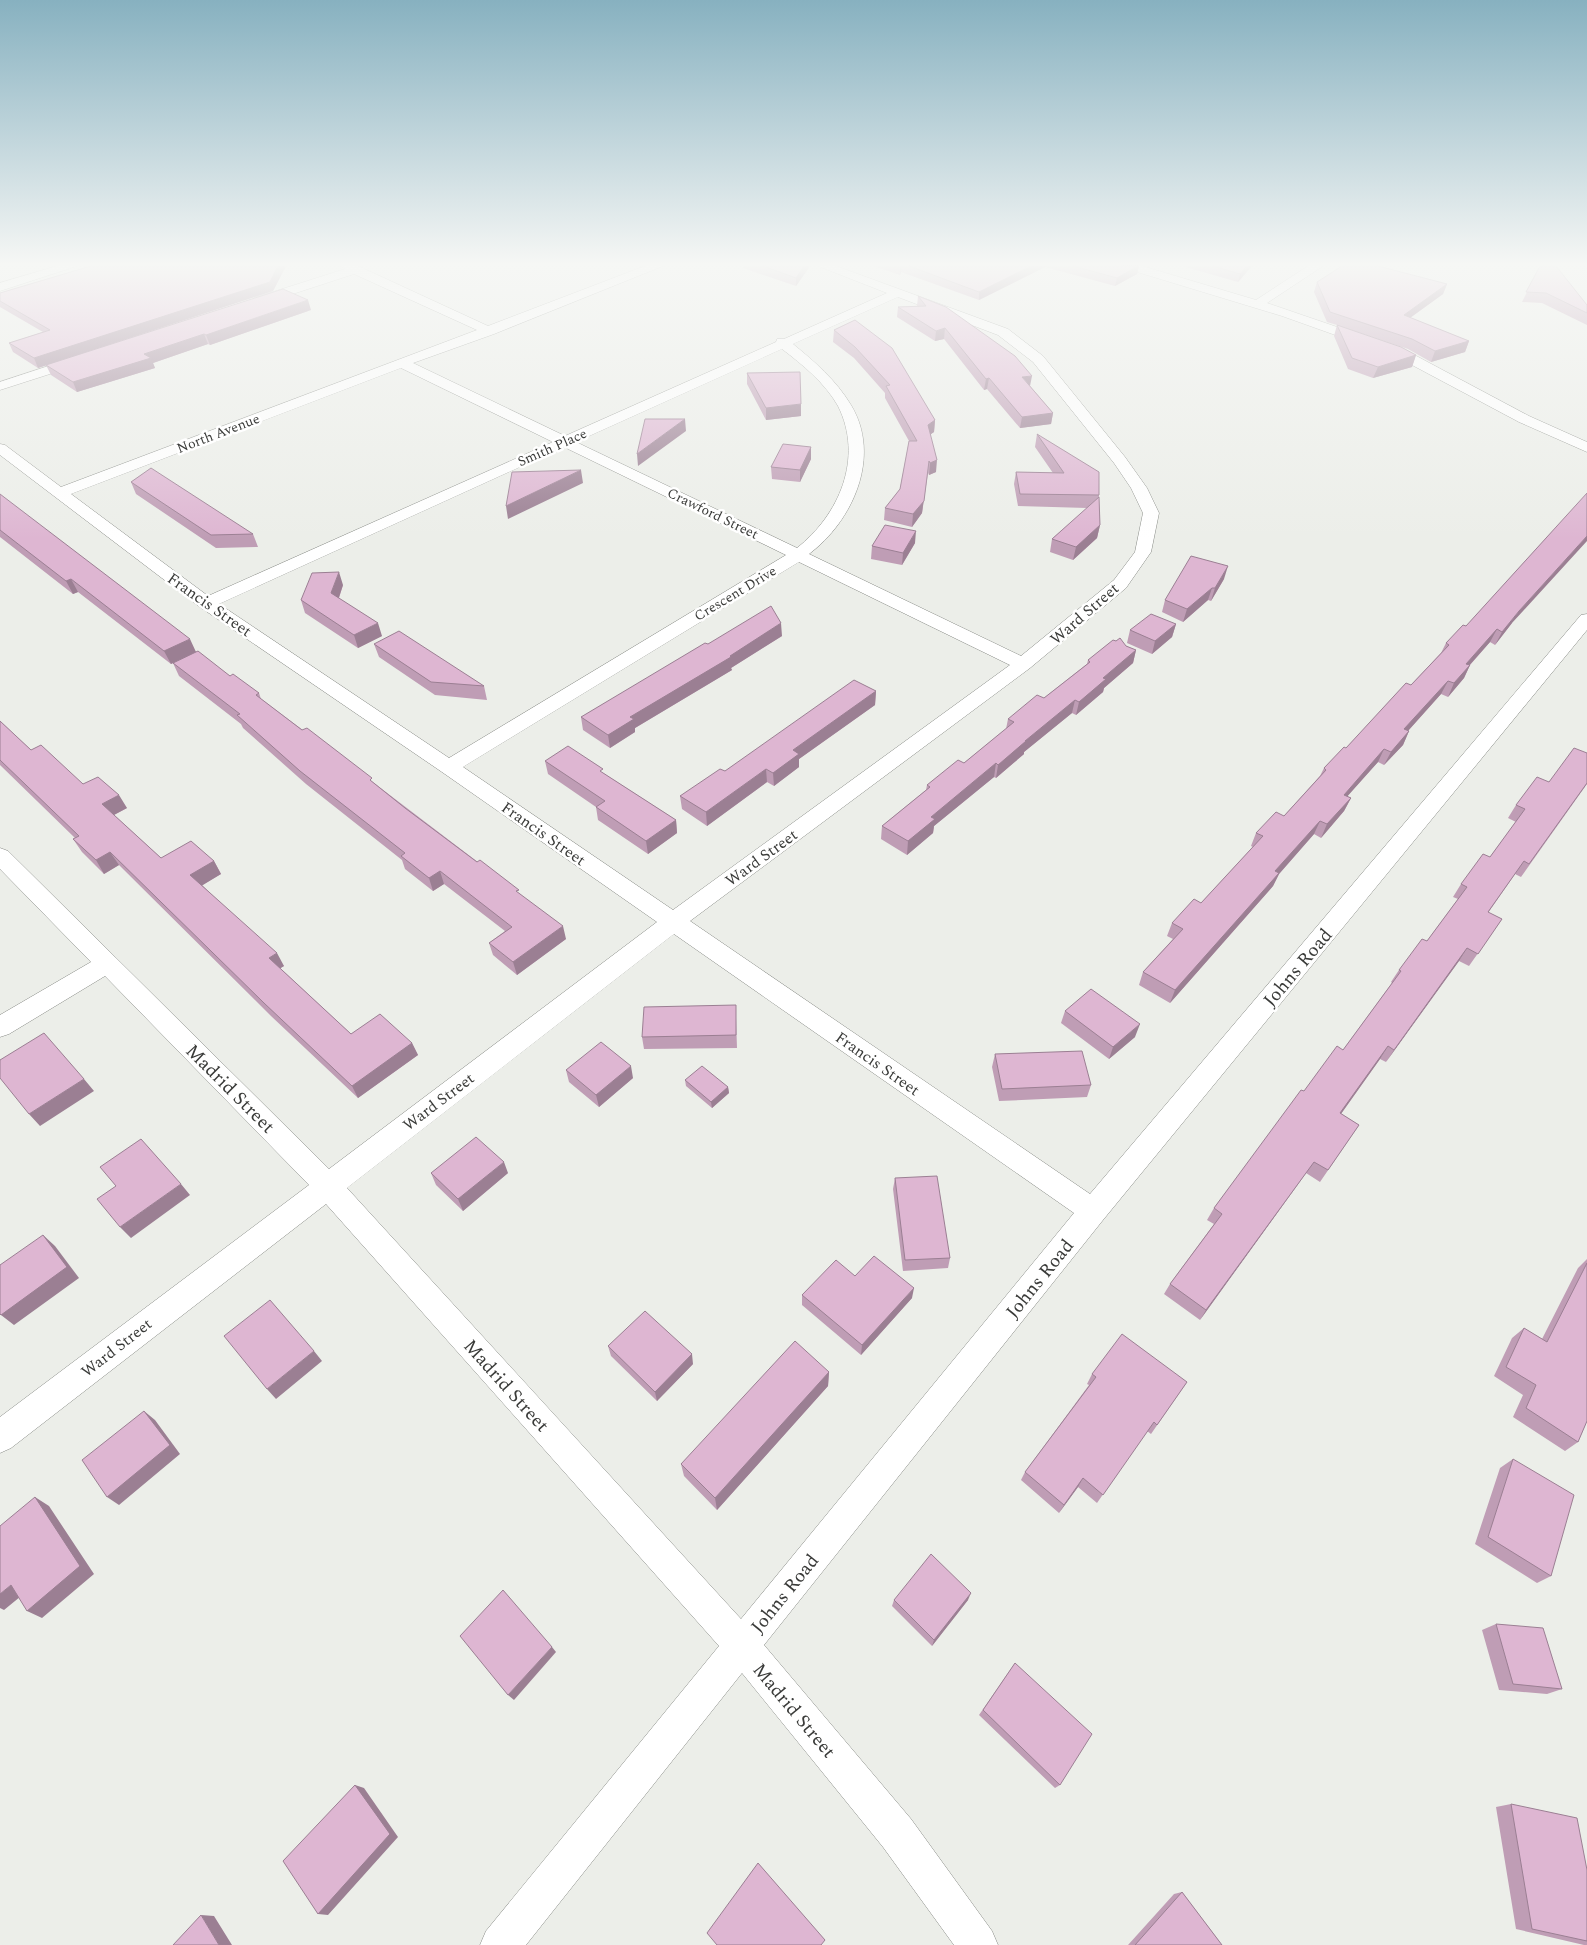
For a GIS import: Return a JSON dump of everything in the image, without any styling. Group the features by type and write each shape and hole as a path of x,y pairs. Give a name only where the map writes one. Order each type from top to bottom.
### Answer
{"street":[{"path":"0,386 88,357"},
{"name":"North Avenue","path":"59,492 419,357"},
{"name":"Smith Place","path":"206,602 750,357"},
{"name":"Crescent Drive","path":"449,767 798,555 822,536 841,509 855,475 858,445 850,417 834,390 800,357"},
{"name":"Ward Street","path":"0,1437 673,922 1023,664 1084,616 1120,584 1144,552 1151,513 1139,488 1120,460 1035,357"},
{"path":"1407,357 1524,419 1587,448"},
{"name":"Crawford Street","path":"402,363 1023,664"},
{"name":"Francis Street","path":"0,448 206,602 449,767 1093,1211"},
{"name":"Johns Road","path":"500,1945 1093,1211 1587,620"},
{"name":"Madrid Street","path":"0,856 327,1185 742,1646 897,1833 978,1945"},
{"path":"0,1026 108,963"}],"building":[{"path":"72,357 151,358 73,382 46,365"},
{"path":"864,357 897,357 935,420 928,425 937,460 930,463 929,461 924,501 913,514 885,508 900,489 909,441 917,441 886,386 890,385"},
{"path":"968,357 1016,357 1032,376 1022,377 1053,413 1022,417 989,378 986,379"},
{"path":"1351,357 1410,357 1378,367"},
{"path":"800,372 801,404 766,408 747,373"},
{"path":"645,419 685,419 637,454"},
{"path":"1037,434 1099,472 1099,495 1020,494 1016,472 1064,473"},
{"path":"783,444 811,447 800,470 771,467"},
{"path":"151,468 253,534 211,535 131,482"},
{"path":"581,470 506,506 512,472"},
{"path":"1587,493 1587,536 1502,632 1497,629 1466,664 1470,665 1454,683 1448,681 1404,729 1409,731 1391,752 1384,749 1344,795 1351,798 1327,824 1320,821 1275,871 1279,873 1175,990 1143,972 1183,929 1172,923 1194,899 1201,903 1263,836 1256,833 1276,812 1284,816 1326,770 1324,768 1344,747 1346,748 1406,683 1411,685 1449,645 1446,643 1463,625 1466,626"},
{"path":"0,494 190,639 164,651 71,579 66,581 0,530"},
{"path":"1099,497 1100,525 1076,547 1052,539"},
{"path":"885,525 916,531 903,553 872,546"},
{"path":"1191,556 1228,566 1215,588 1212,588 1187,609 1165,600"},
{"path":"339,572 331,593 378,623 354,635 301,600 312,573"},
{"path":"771,606 781,623 731,657 630,717 634,719 608,735 581,717 705,643 708,644"},
{"path":"1151,614 1176,624 1155,641 1130,630"},
{"path":"399,631 484,686 431,682 374,644"},
{"path":"1120,638 1126,646 1136,650 1103,678 1106,679 1079,702 1075,700 998,765 996,763 931,817 935,819 908,841 882,826 930,787 927,785 958,760 964,763 1014,722 1008,719 1037,695 1044,698 1090,662 1088,660 1113,640 1116,641"},
{"path":"198,651 230,676 233,674 259,693 256,695 302,730 307,728 372,778 370,780 405,808 477,862 480,860 519,890 516,891 563,926 513,962 489,943 512,927 440,871 429,878 401,856 405,853 300,771 237,715 240,714 173,663"},
{"path":"854,680 876,691 793,750 799,754 773,773 766,769 706,812 680,796 720,769 725,771"},
{"path":"0,721 31,750 41,745 83,784 98,777 119,795 102,804 161,858 191,841 214,861 190,875 277,953 269,958 351,1034 380,1014 412,1043 352,1086 264,1003 110,852 96,860 73,839 79,836 0,760"},
{"path":"568,746 603,769 600,771 676,820 646,841 596,807 605,801 545,761"},
{"path":"1574,748 1587,753 1587,783 1529,864 1524,861 1488,912 1502,919 1478,954 1467,948 1394,1050 1388,1046 1340,1113 1359,1125 1328,1170 1314,1162 1206,1310 1170,1284 1222,1214 1214,1208 1301,1090 1304,1091 1337,1046 1343,1050 1422,939 1427,941 1467,887 1461,884 1483,854 1490,857 1525,809 1516,805 1537,777 1549,782"},
{"path":"1091,989 1140,1024 1113,1047 1065,1011"},
{"path":"736,1005 736,1035 642,1037 644,1007"},
{"path":"44,1033 84,1079 29,1114 0,1078 0,1060"},
{"path":"601,1042 631,1066 596,1095 566,1070"},
{"path":"1082,1051 1091,1085 1002,1089 995,1054"},
{"path":"702,1066 728,1087 711,1102 685,1080"},
{"path":"476,1137 504,1162 458,1199 431,1173"},
{"path":"141,1139 181,1184 120,1227 97,1199 116,1186 100,1167"},
{"path":"937,1176 950,1258 905,1260 895,1178"},
{"path":"43,1235 67,1267 1,1315 0,1265"},
{"path":"874,1256 914,1288 862,1345 802,1295 836,1260 855,1276"},
{"path":"1587,1263 1587,1421 1578,1442 1526,1408 1536,1385 1506,1367 1524,1328 1547,1342"},
{"path":"270,1300 314,1351 267,1389 224,1336"},
{"path":"645,1311 692,1354 655,1392 608,1346"},
{"path":"1122,1334 1187,1382 1157,1425 1154,1422 1103,1495 1083,1478 1064,1505 1025,1472 1096,1377 1092,1374"},
{"path":"795,1341 829,1372 715,1498 681,1464"},
{"path":"144,1411 170,1445 107,1497 82,1460"},
{"path":"1513,1459 1574,1495 1551,1576 1488,1537"},
{"path":"35,1497 80,1566 27,1611 11,1585 0,1594 0,1526"},
{"path":"931,1554 971,1593 934,1640 894,1600"},
{"path":"503,1590 552,1647 508,1695 460,1636"},
{"path":"1496,1624 1543,1628 1562,1689 1513,1684"},
{"path":"1015,1663 1092,1734 1060,1785 983,1710"},
{"path":"355,1785 390,1834 318,1914 283,1861"},
{"path":"1511,1804 1577,1818 1587,1870 1587,1941 1532,1929"},
{"path":"758,1863 825,1940 821,1945 717,1945 707,1933"},
{"path":"1182,1892 1222,1945 1135,1945"},
{"path":"201,1915 219,1945 173,1945"}]}
